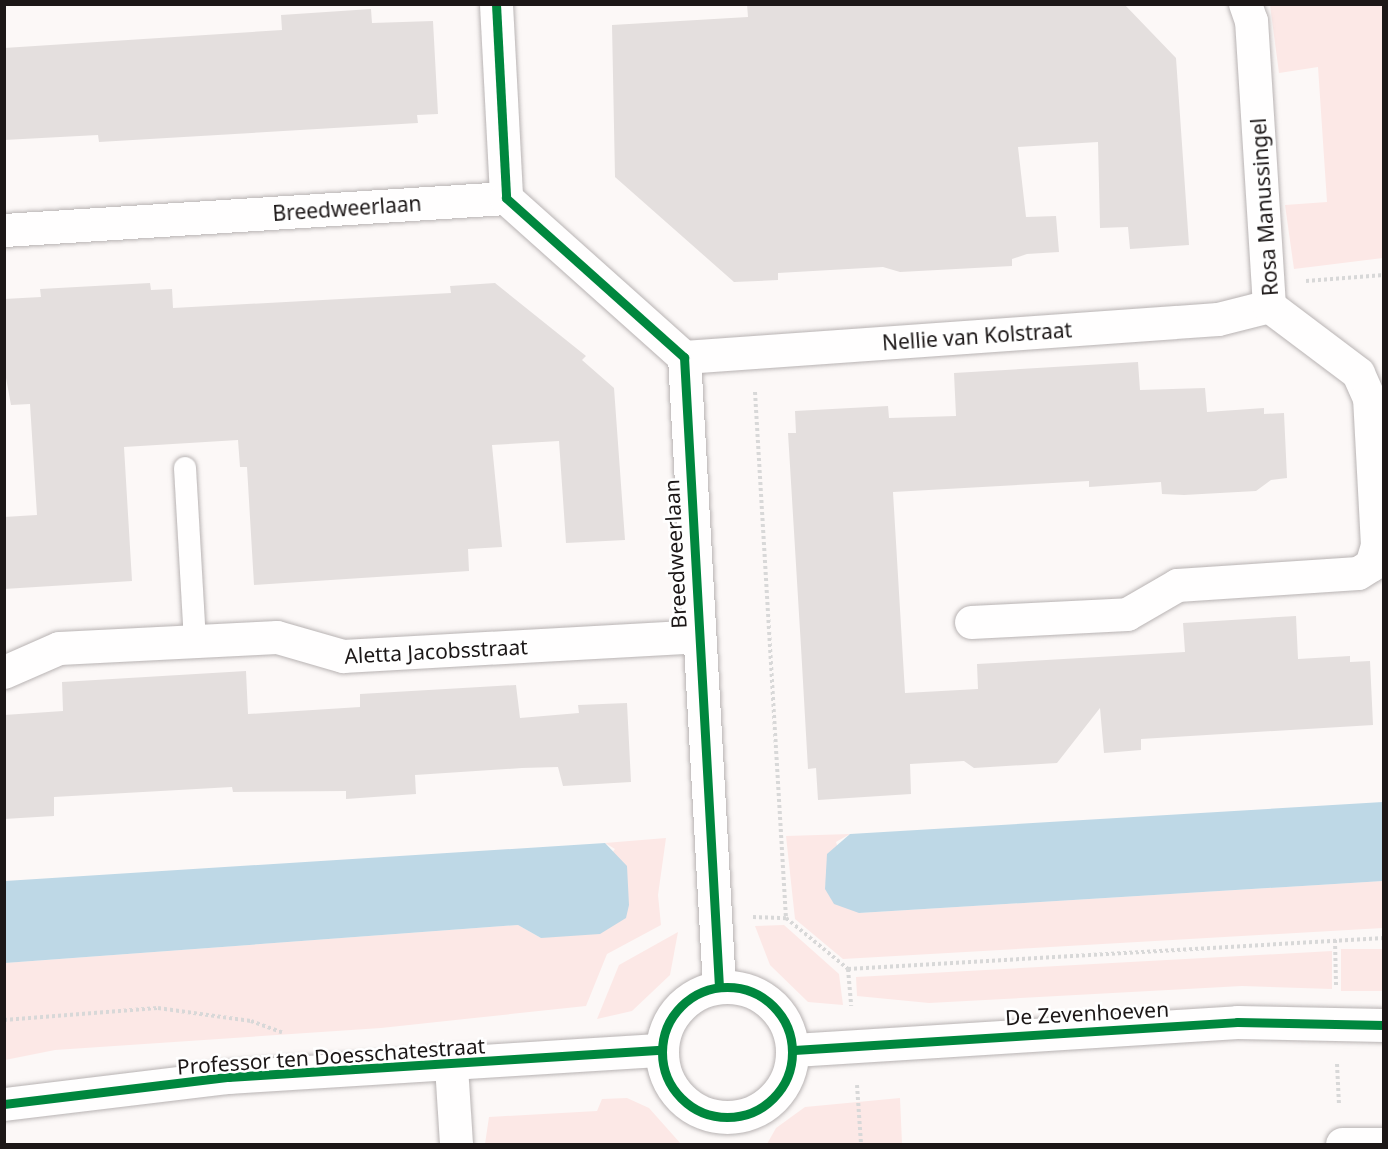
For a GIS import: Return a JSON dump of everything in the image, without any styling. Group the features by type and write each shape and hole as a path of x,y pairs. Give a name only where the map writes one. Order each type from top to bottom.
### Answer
{"street":[{"path":"496,4 506,198 684,357"},
{"name":"Rosa Manussingel","path":"971,622 1127,614 1177,585 1358,573 1371,565 1377,545 1369,398 1358,373 1269,306 1251,21 1245,4"},
{"name":"Breedweerlaan","path":"4,230 506,198"},
{"name":"Nellie van Kolstraat","path":"684,357 1218,319 1269,306"},
{"name":"Breedweerlaan","path":"684,357 697,636 719,986"},
{"name":"Aletta Jacobsstraat","path":"4,672 59,648 291,638 328,656 343,657 697,636"},
{"path":"719,986 746,988 771,1002 788,1023 794,1050 786,1083 733,1131 682,1100 666,1078 661,1050 678,1007 719,986"},
{"name":"De Zevenhoeven","path":"794,1050 855,1044 1238,1022 1383,1025"},
{"name":"Professor ten Doesschatestraat","path":"4,1104 228,1077 451,1066 661,1050"},
{"path":"451,1066 456,1144"},
{"path":"1342,1144 1383,1144"}],"lane":[{"path":"185,468 195,641"}],"path":[{"path":"1269,306 1299,282 1383,275"},
{"path":"752,353 786,918"},
{"path":"715,916 786,918 848,969 1383,938"},
{"path":"4,1020 158,1008 251,1021 293,1036"},
{"path":"855,1044 861,1144"}],"shaded area":[{"path":"1270,5 1383,5 1383,258 1294,269 1285,205 1327,202 1318,67 1279,73"},
{"path":"850,834 836,842 859,913 1383,881 1383,928 843,959 795,919 786,836"},
{"path":"666,838 658,895 661,925 607,954 586,1006 381,1028 55,1050 5,1060 5,963 518,925 541,938 615,849 605,843"},
{"path":"784,925 839,974 843,1005 808,1002 770,965 755,926"},
{"path":"678,932 670,975 632,1011 597,1019 619,965"},
{"path":"1341,949 1383,949 1383,991 1341,991"},
{"path":"1332,951 1332,989 1242,986 929,1003 857,996 856,977"},
{"path":"627,1098 649,1108 681,1144 485,1144 489,1117 597,1111 602,1099"},
{"path":"900,1098 902,1144 767,1144 776,1128 805,1107"}],"water":[{"path":"1383,802 1383,881 859,913 834,904 825,889 827,854 850,834"},
{"path":"605,843 627,866 629,905 626,918 600,934 541,938 518,925 5,963 5,881"}],"building":[{"path":"747,4 1124,4 1176,58 1189,245 1130,249 1128,227 1100,228 1098,142 1018,147 1026,217 1056,216 1059,252 1027,254 1012,259 1012,266 900,272 883,267 778,273 778,280 734,282 615,177 612,25 748,17"},
{"path":"371,9 372,23 433,21 438,114 417,115 418,123 99,142 98,135 4,140 4,48 282,30 281,15"},
{"path":"150,283 151,290 172,289 173,308 451,293 450,286 495,283 586,356 582,360 614,388 625,540 566,543 559,441 492,445 502,547 468,549 469,571 254,585 247,467 240,467 238,440 124,447 132,581 4,589 4,517 37,515 30,404 11,405 4,367 4,299 41,297 40,289"},
{"path":"1138,362 1140,390 1205,388 1207,412 1264,408 1264,414 1284,413 1287,478 1271,480 1256,491 1184,495 1162,494 1161,482 1089,487 1089,481 893,492 905,693 978,689 977,664 1185,652 1183,623 1296,616 1298,659 1350,656 1350,662 1370,661 1373,725 1141,739 1141,750 1104,753 1100,708 1057,763 974,768 964,761 910,764 911,794 818,800 816,768 808,769 788,433 796,433 795,411 888,406 889,418 956,416 954,373"},
{"path":"246,671 248,714 360,707 360,694 516,685 520,718 579,713 578,705 627,703 631,782 563,786 558,767 522,768 415,775 416,794 346,799 346,791 233,792 232,787 54,797 54,816 4,819 4,715 63,711 62,682"}],"cycle path":[{"path":"496,4 506,198 684,357 719,986"},
{"path":"727,987 752,992 773,1006 787,1027 792,1052 787,1077 773,1098 752,1112 727,1117 702,1112 681,1098 667,1077 662,1052 667,1027 681,1006 702,992 727,987"},
{"path":"794,1050 1237,1022 1384,1025"},
{"path":"4,1104 228,1077 661,1050"}]}
